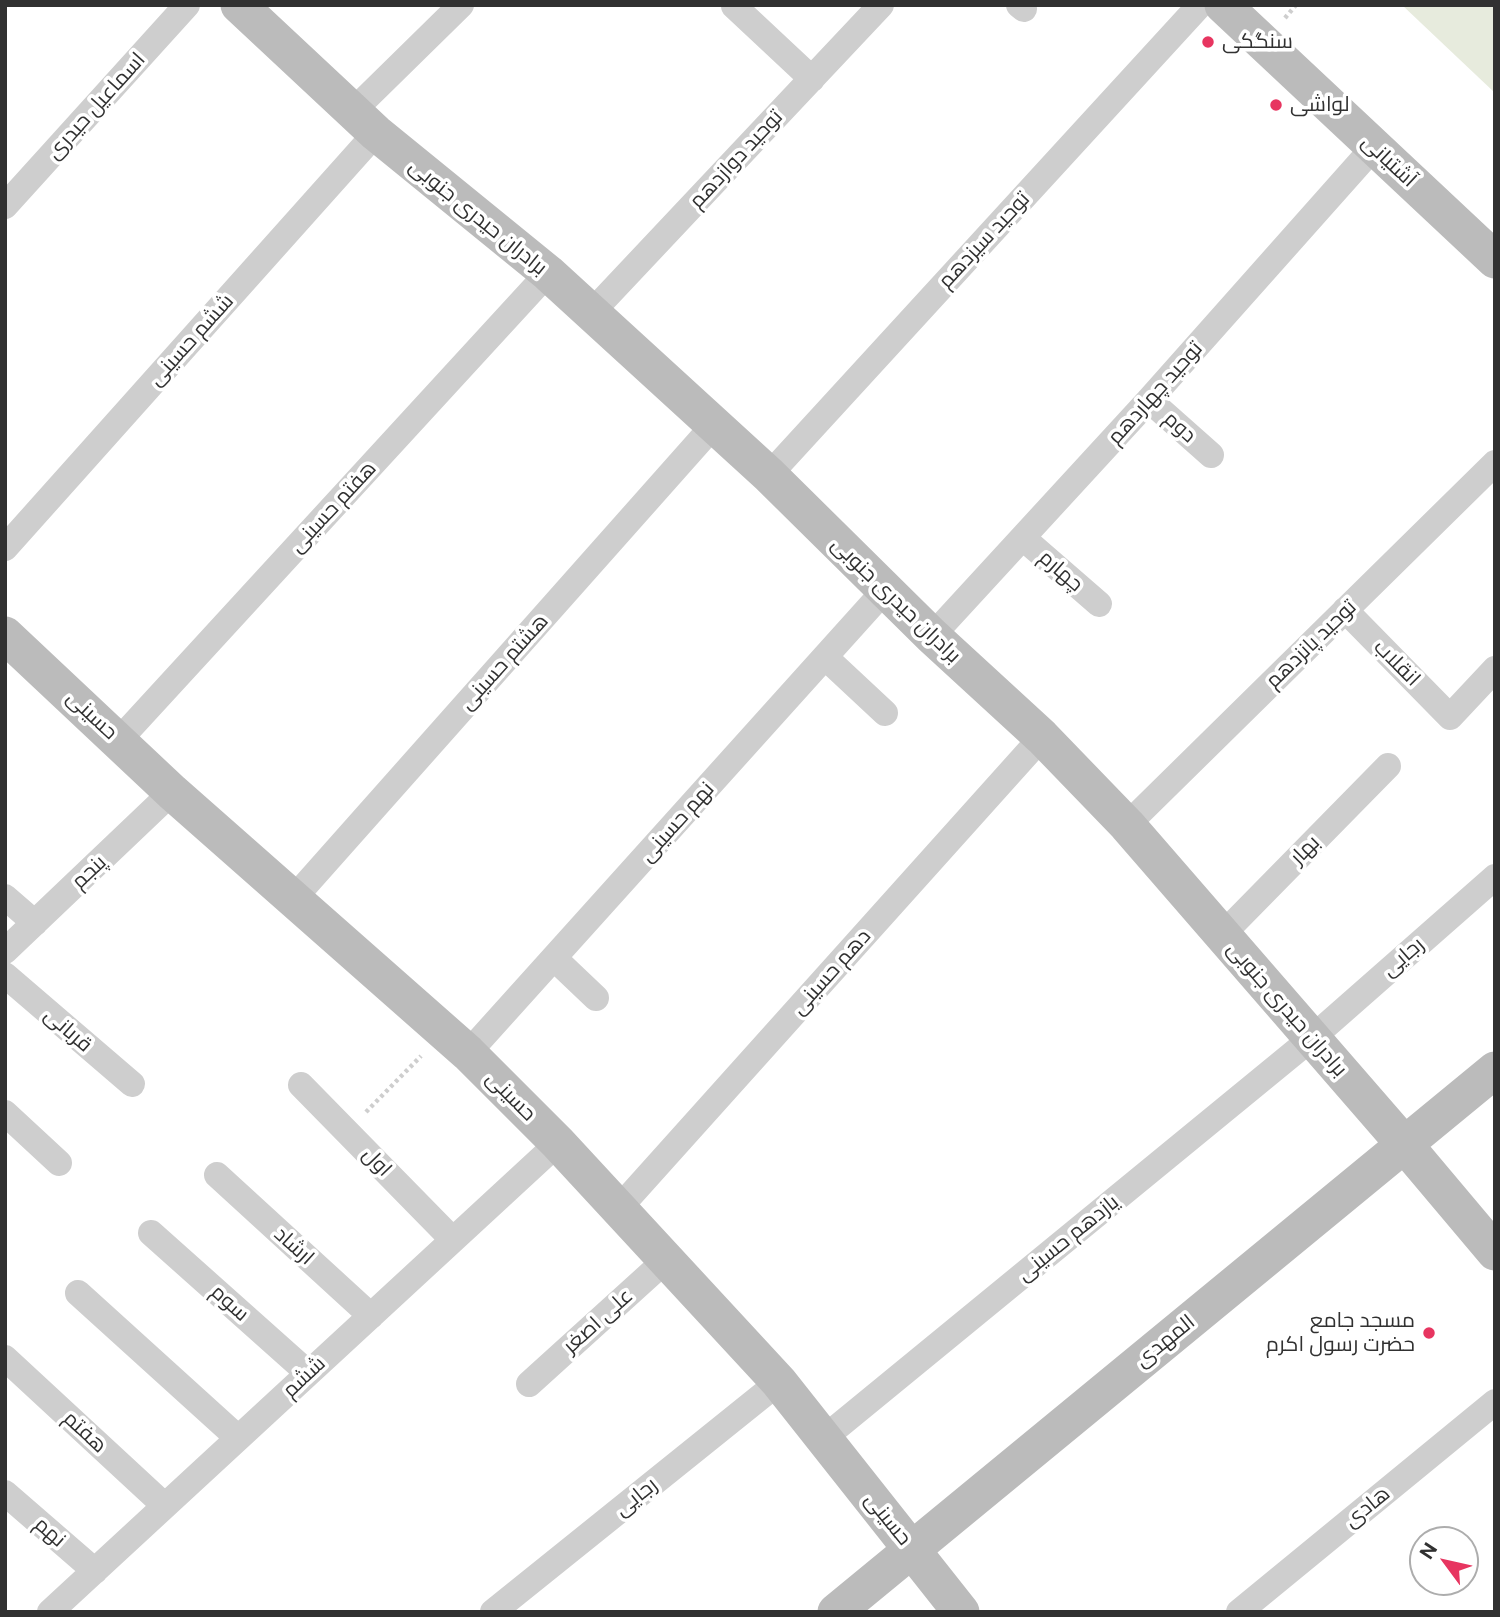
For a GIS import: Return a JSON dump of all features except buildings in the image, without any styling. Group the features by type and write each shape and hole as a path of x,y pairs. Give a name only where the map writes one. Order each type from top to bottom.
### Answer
{"street":[{"name":"اسماعیل حیدری","path":"5,206 187,5"},
{"name":"برادران حیدری جنوبی","path":"240,5 365,122 548,273 592,313 769,475 932,636 1042,737 1126,825 1495,1252"},
{"name":"توحید سیزدهم","path":"769,475 1200,5"},
{"name":"آشتیانی","path":"1223,5 1495,260"},
{"path":"734,6 812,79"},
{"name":"توحید دوازدهم","path":"592,313 876,7"},
{"name":"ششم حسینی","path":"5,548 365,122 449,9"},
{"name":"توحید چهاردهم","path":"932,636 1149,400 1374,147"},
{"name":"هفتم حسینی","path":"119,740 548,273"},
{"name":"دوم","path":"1149,400 1211,455"},
{"name":"هشتم حسینی","path":"294,898 714,425"},
{"name":"توحید پانزدهم","path":"1126,825 1495,463"},
{"name":"چهارم","path":"1023,538 1100,604"},
{"name":"نهم حسینی","path":"456,1043 555,959 885,590"},
{"name":"انقلاب","path":"1345,610 1450,717 1495,670"},
{"name":"حسینی","path":"5,635 173,792 456,1043 558,1143 779,1382 961,1612"},
{"path":"825,657 885,713"},
{"name":"دهم حسینی","path":"620,1207 1042,737"},
{"name":"بهار","path":"1222,935 1388,766"},
{"name":"پنجم","path":"5,951 173,792"},
{"name":"رجایی","path":"1312,1038 1495,877"},
{"path":"5,897 35,923"},
{"path":"555,959 596,998"},
{"name":"قربانی","path":"5,975 132,1084"},
{"name":"یازدهم حسینی","path":"824,1438 1312,1038"},
{"name":"المهدی","path":"836,1612 1495,1070"},
{"name":"اول","path":"301,1085 453,1240"},
{"path":"5,1113 59,1163"},
{"name":"ششم","path":"50,1612 558,1143"},
{"name":"ارشاد","path":"217,1175 371,1316"},
{"name":"سوم","path":"151,1233 308,1373"},
{"name":"علی اصغر","path":"529,1384 667,1259"},
{"path":"78,1293 238,1438"},
{"name":"هفتم","path":"5,1358 165,1506"},
{"name":"رجایی","path":"493,1612 779,1382"},
{"name":"هادی","path":"1239,1612 1495,1402"},
{"name":"نهم","path":"5,1493 95,1571"}],"path":[{"path":"347,1132 456,1043"}],"shaded area":[{"path":"1402,5 1495,5 1495,93"}],"place":[{"name":"سنگکی","path":"1208,42"},
{"name":"لواشی","path":"1276,105"},
{"name":"مسجد جامع حضرت رسول اکرم","path":"1429,1333"}]}
